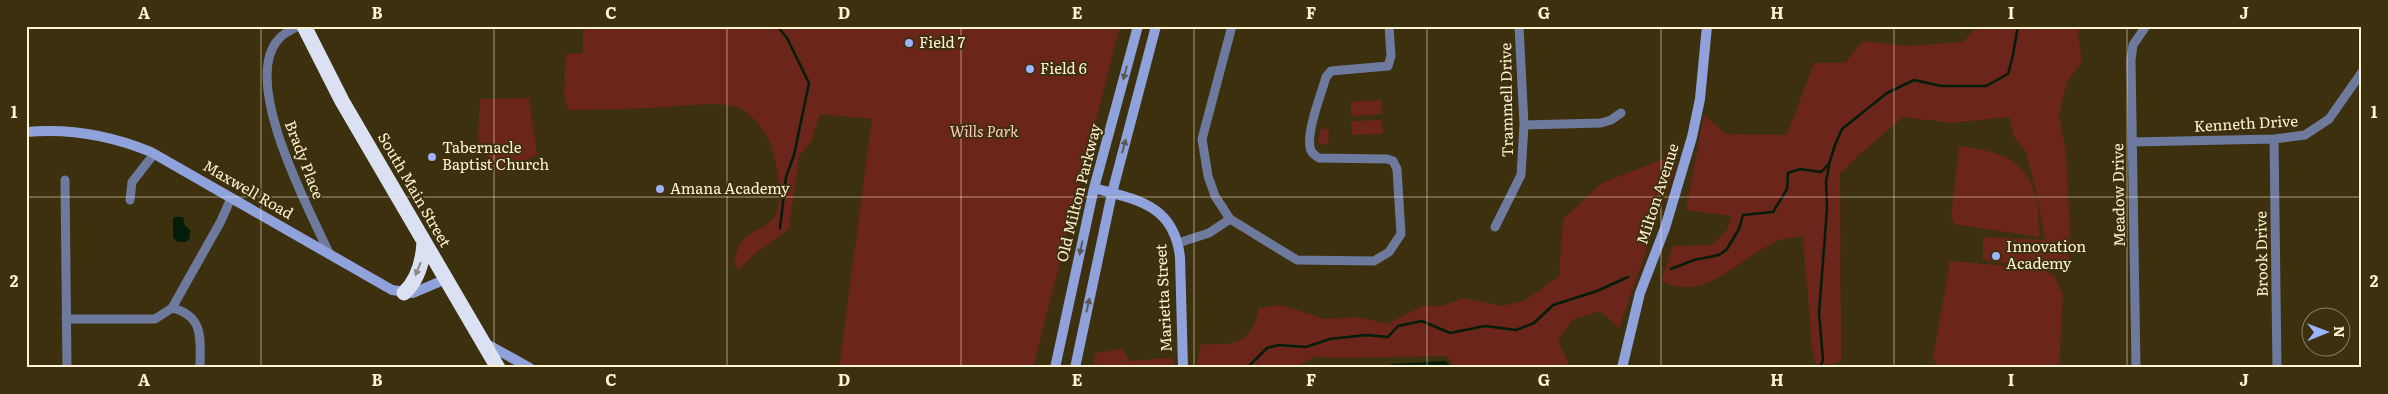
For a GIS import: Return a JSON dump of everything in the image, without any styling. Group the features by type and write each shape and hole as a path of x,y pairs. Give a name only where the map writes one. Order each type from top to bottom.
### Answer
{"highway":[{"name":"South Main Street","path":"304,26 342,101 498,368"},
{"path":"404,293 411,286 418,271 423,257 424,242"}],"street":[{"name":"Brady Place","path":"298,26 287,32 276,42 268,61 269,97 280,144 329,253"},
{"name":"Old Milton Parkway","path":"1054,368 1094,188 1138,26"},
{"path":"1075,368 1112,193 1156,26"},
{"path":"1232,26 1202,139 1208,176 1215,196 1230,219 1297,260 1308,262 1374,261 1389,252 1401,234 1397,168 1393,161 1386,158 1319,158 1310,149 1309,136 1326,77 1331,71 1388,66 1391,56 1389,26"},
{"name":"Trammell Drive","path":"1496,227 1521,175 1524,125 1519,26"},
{"name":"Milton Avenue","path":"1622,368 1640,293 1665,228 1692,137 1701,89 1707,26"},
{"name":"Meadow Drive","path":"2136,368 2130,60 2133,45 2146,26"},
{"name":"Kenneth Drive","path":"2132,142 2274,139 2298,136 2318,128 2329,119 2362,72"},
{"path":"1524,125 1602,122 1611,120 1621,113"},
{"name":"Maxwell Road","path":"26,132 60,131 89,133 131,144 154,154 392,290 404,293"},
{"name":"Brook Drive","path":"2274,139 2277,368"},
{"path":"130,200 132,182 154,154"},
{"path":"65,180 67,368"},
{"name":"Marietta Street","path":"1094,188 1144,203 1157,210 1172,227 1178,243 1183,368"},
{"path":"66,319 155,319 172,308 221,221 231,198"},
{"path":"1178,243 1209,234 1230,219"},
{"path":"404,293 413,293 446,279"},
{"path":"172,308 186,311 200,328 200,368"},
{"path":"484,342 530,368"}],"green space":[{"name":"Wills Park","path":"583,26 1120,26 1033,368 839,368 872,119 820,114 811,142 799,156 789,229 757,252 739,269 734,265 741,243 747,236 772,220 778,207 779,186 776,164 773,151 763,130 746,112 733,106 724,105 704,104 568,110 564,95 566,54 583,53"},
{"path":"1978,26 2080,26 2078,32 2082,62 2067,82 2059,115 2066,153 2070,235 2068,272 1983,260 1983,237 2045,240 2038,199 2026,152 2015,139 2009,117 1951,123 1903,117 1840,174 1841,360 1835,364 1816,365 1812,348 1803,236 1780,240 1723,275 1693,287 1677,287 1661,281 1673,246 1712,245 1727,230 1731,216 1686,210 1704,115 1726,134 1787,135 1814,63 1845,63 1863,41 1906,46 1963,42"},
{"path":"529,98 537,155 497,173 478,140 480,99"},
{"path":"1382,100 1382,114 1351,116 1351,102"},
{"path":"1382,120 1383,134 1352,135 1351,121"},
{"path":"1321,128 1329,130 1328,145 1320,144 1318,141"},
{"path":"1677,141 1676,166 1619,328 1600,311 1572,320 1558,340 1570,368 1455,368 1447,356 1329,358 1316,356 1294,368 1196,368 1201,344 1223,344 1240,340 1251,329 1259,308 1281,305 1325,319 1358,317 1387,324 1423,306 1441,306 1464,298 1502,306 1524,301 1559,276 1563,219 1602,183 1663,159"},
{"path":"1959,146 1998,154 2015,163 2028,178 2038,199 2039,237 1954,224 1951,217"},
{"path":"1950,261 2040,269 2054,275 2063,295 2059,368 1937,368 1933,357"},
{"path":"1123,349 1129,361 1169,358 1174,360 1174,368 1092,368 1096,353"}],"shaded area":[{"path":"175,217 183,217 185,226 190,230 190,238 186,242 178,242 173,238 173,219"},
{"path":"1445,361 1453,368 1387,368 1391,364"}],"waterway":[{"path":"777,26 787,38 809,83 794,155 786,177 780,228"},
{"path":"1671,269 1694,260 1719,255 1727,249 1739,229 1743,215 1773,212 1787,189 1788,173 1800,169 1821,172 1829,164 1842,129 1887,93 1914,80 1941,86 1986,86 2008,74 2018,26"},
{"path":"1820,368 1823,360 1819,313 1827,209 1826,181 1829,166"},
{"path":"1236,368 1248,367 1267,348 1279,345 1306,347 1330,339 1366,335 1388,337 1398,326 1422,321 1450,333 1485,326 1516,330 1534,323 1553,305 1597,291 1628,277"},
{"path":"1101,366 1108,368"}],"place":[{"name":"Field 7","path":"909,43"},
{"name":"Field 6","path":"1030,69"},
{"name":"Tabernacle Baptist Church","path":"432,157"},
{"name":"Amana Academy","path":"660,189"},
{"name":"Innovation Academy","path":"1996,256"}]}
